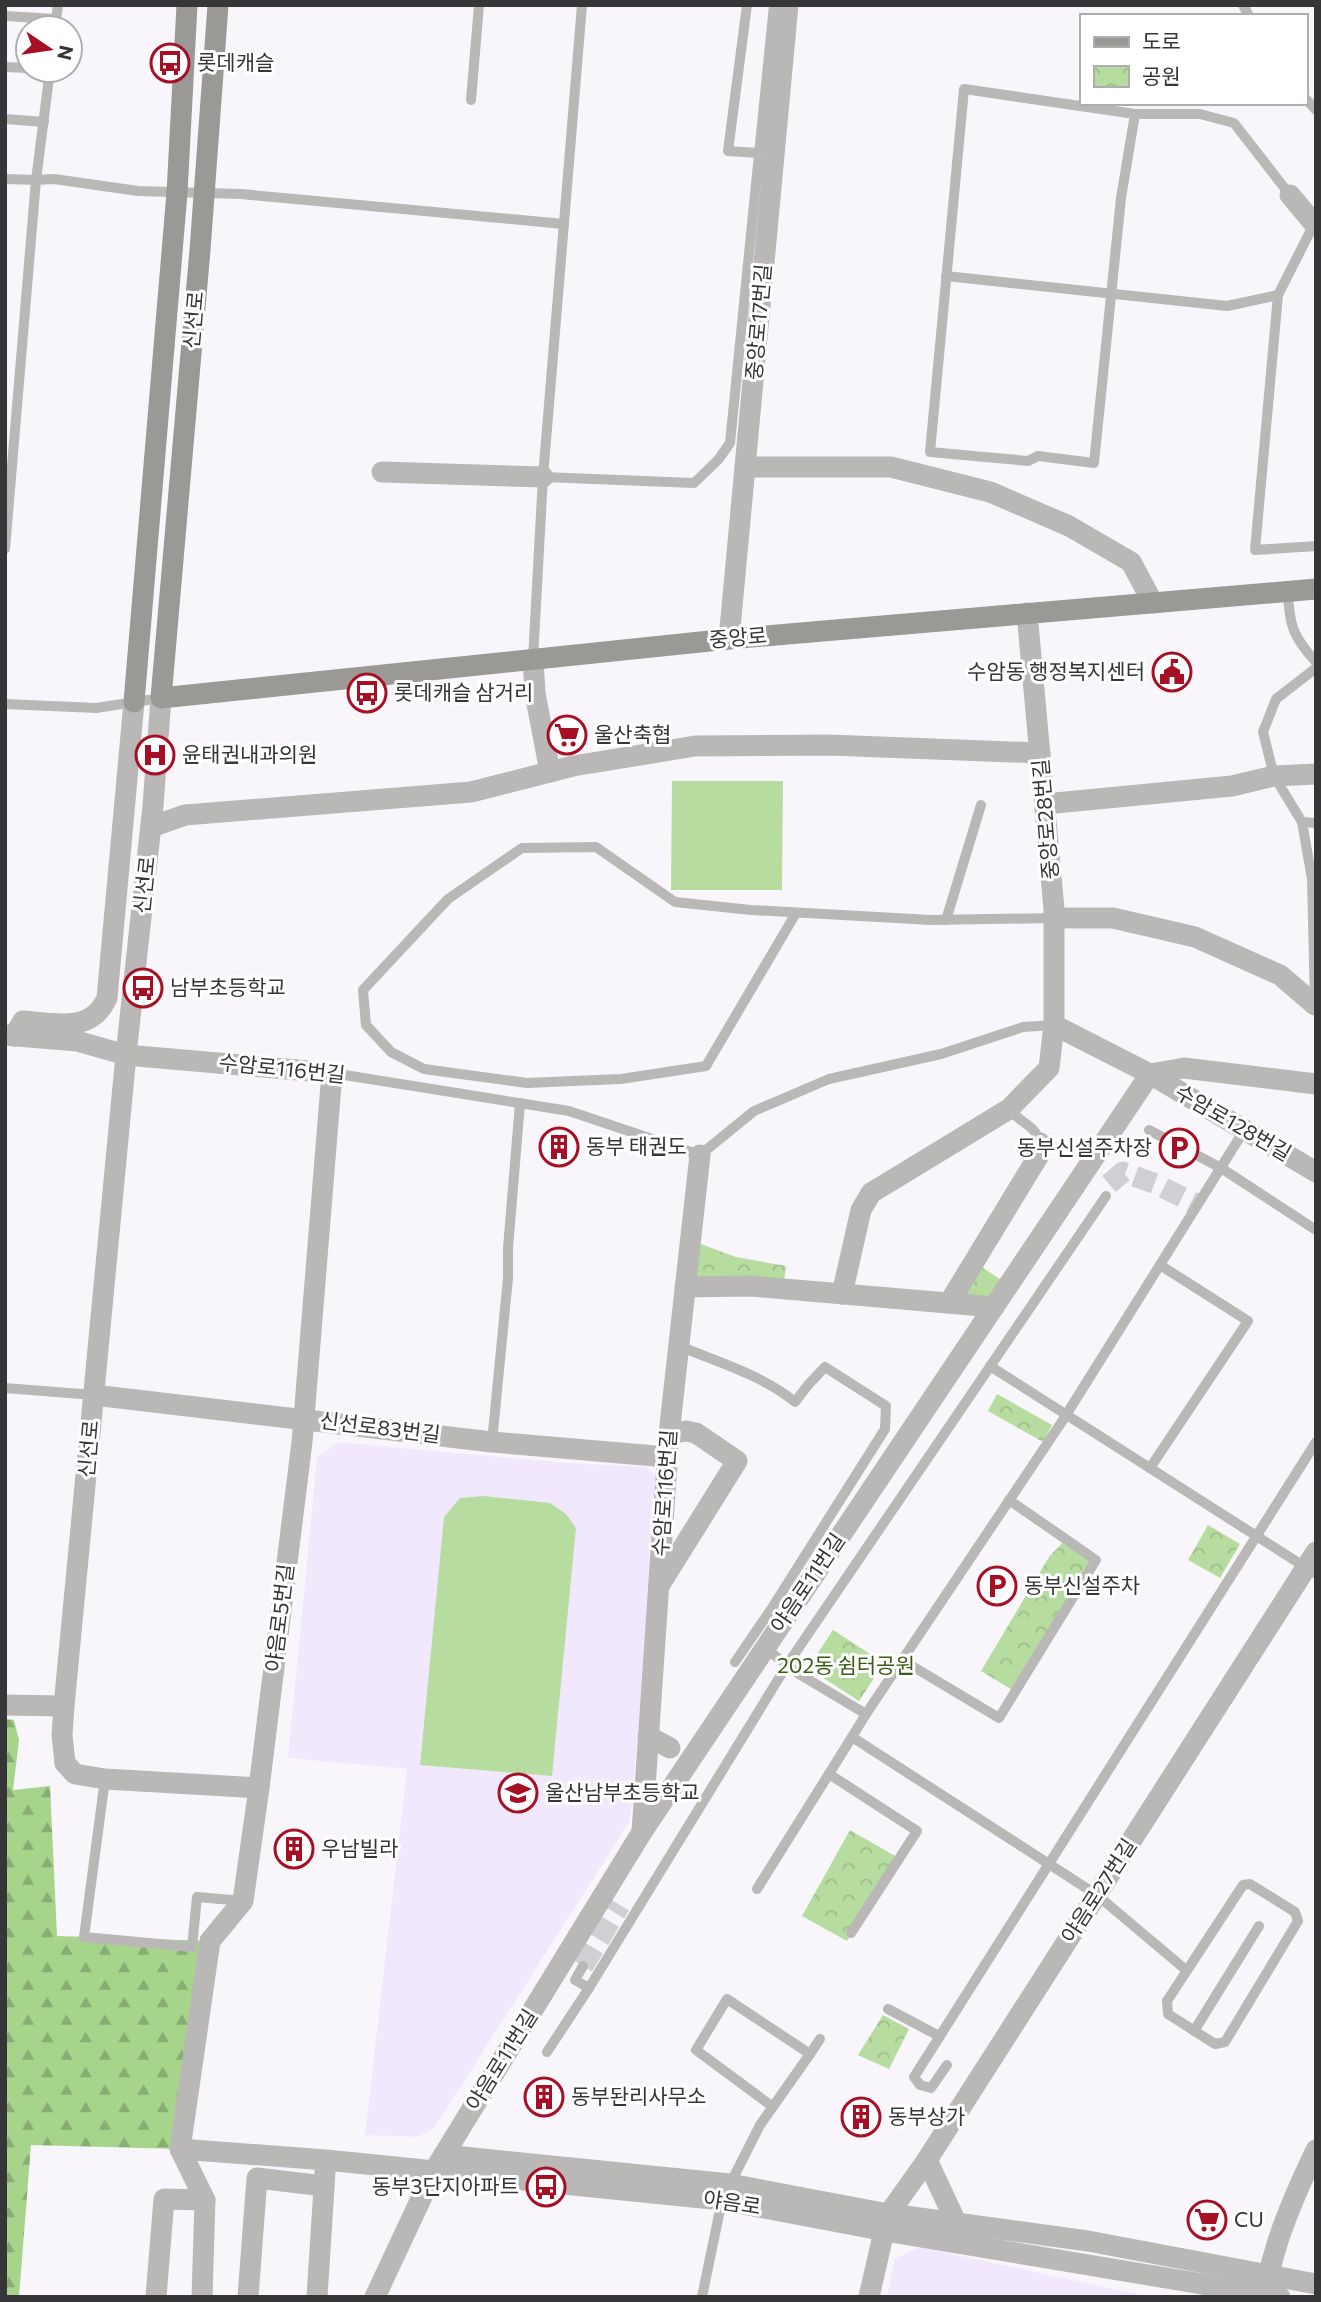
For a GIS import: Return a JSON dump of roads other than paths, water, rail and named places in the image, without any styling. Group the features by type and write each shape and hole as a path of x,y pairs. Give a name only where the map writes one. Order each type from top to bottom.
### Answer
{"main road":[{"name":"신선로","path":"134,702 177,193 187,5"},
{"name":"신선로","path":"161,698 218,5"},
{"name":"중앙로","path":"161,698 729,639 1316,589"}],"street":[{"name":"중앙로17번길","path":"729,639 788,5"},
{"path":"1290,195 1315,225"},
{"path":"745,467 891,467 990,492 1069,526 1131,562 1153,603"},
{"path":"382,472 543,477"},
{"name":"중앙로28번길","path":"842,1294 861,1210 871,1193 1009,1109 1049,1068 1054,1026 1055,918 1027,613"},
{"path":"533,659 535,693 550,772"},
{"name":"신선로","path":"105,1779 75,1774 65,1763 62,1735 151,827 161,698"},
{"name":"신선로","path":"10,1036 23,1021 72,1024 91,1020 102,1010 107,998 134,702"},
{"path":"151,827 185,815 471,792 573,766 695,746 829,745 1040,753"},
{"path":"1045,804 1232,786 1274,776 1316,774"},
{"path":"1055,918 1113,919 1195,937 1280,975 1315,1007"},
{"path":"108,988 127,1055"},
{"path":"1054,1026 1150,1074 1184,1068 1316,1084"},
{"name":"수암로116번길","path":"10,1036 77,1041 127,1055 332,1073"},
{"name":"야음로5번길","path":"243,1901 304,1419 332,1073"},
{"name":"수암로128번길","path":"1150,1074 1316,1172"},
{"name":"야음로11번길","path":"376,2297 439,2163 642,1832 1150,1074"},
{"path":"949,1303 1039,1156 1040,1143"},
{"name":"수암로116번길","path":"642,1832 667,1457 700,1156"},
{"path":"685,1287 751,1286 994,1307"},
{"name":"신선로83번길","path":"94,1395 492,1443 667,1457"},
{"path":"658,1588 737,1461 696,1433 686,1431 669,1434"},
{"path":"661,1540 680,1552"},
{"name":"야음로27번길","path":"887,2222 1312,1565"},
{"path":"5,1705 64,1706"},
{"path":"648,1736 670,1748"},
{"path":"105,1779 259,1788"},
{"path":"202,2297 205,2200 180,2149 210,1941 243,1901"},
{"name":"야음로","path":"180,2149 327,2160 439,2163 726,2192 1263,2291 1316,2284"},
{"path":"1263,2291 1299,2187 1316,2150"},
{"path":"317,2297 327,2160"},
{"path":"927,2160 956,2222"},
{"path":"248,2297 257,2178 324,2186"},
{"path":"156,2297 164,2199 205,2200"},
{"path":"869,2297 887,2222"},
{"name":"야음로","path":"887,2222 956,2222 1088,2241 1263,2291"}],"lane":[{"path":"471,100 479,5"},
{"path":"533,659 543,477 582,5"},
{"path":"747,5 728,151 759,153"},
{"path":"543,477 694,482 718,460 730,443 774,5"},
{"path":"5,548 36,180 48,84"},
{"path":"1135,114 1121,198 1094,463 1038,456 1028,461 930,452 964,89 1135,114 1200,114 1234,123 1290,195"},
{"path":"5,119 44,122"},
{"path":"5,179 54,179 138,191 241,194 564,224"},
{"path":"1315,225 1278,295 1255,550 1316,546"},
{"path":"946,276 1227,306 1278,295"},
{"path":"1288,592 1289,621 1299,643 1316,662"},
{"path":"1315,1007 1312,879 1302,822 1274,776 1263,732 1276,699 1316,668"},
{"path":"5,704 96,708 161,698"},
{"path":"946,920 981,805"},
{"path":"1302,822 1316,823"},
{"path":"796,913 706,1066 621,1079 527,1083 424,1069 391,1052 366,1026 363,990 448,899 522,848 596,847 675,902 751,911 796,913 946,920 1055,918"},
{"path":"700,1156 754,1111 830,1079 942,1054 1023,1027 1054,1026"},
{"name":"수암로116번길","path":"332,1073 585,1115 700,1156"},
{"path":"492,1443 508,1278 520,1103"},
{"path":"1009,1109 1018,1120 1038,1134 1040,1143"},
{"path":"757,1889 866,1714 1066,1415 1245,1129"},
{"path":"1149,1130 1221,1168 1316,1230"},
{"path":"547,2052 590,1988 787,1665 1106,1196"},
{"path":"1150,1468 1248,1321 1160,1265"},
{"path":"678,1346 744,1373 783,1392 795,1402 825,1367 886,1406 885,1429 735,1662"},
{"path":"990,1366 1256,1536 1312,1565"},
{"path":"5,1388 94,1395"},
{"path":"947,2065 931,2088 920,2085 914,2077 1316,1442"},
{"path":"902,1660 999,1718 1096,1560 1009,1500"},
{"path":"765,1648 787,1665 866,1714"},
{"path":"852,1737 1097,1895 1186,1970"},
{"path":"829,1774 916,1831 851,1933"},
{"path":"105,1779 84,1937 192,1947 197,1897 243,1901"},
{"path":"1253,1884 1297,1915 1297,1924 1225,2042 1215,2044 1167,2011 1167,2001 1186,1970 1243,1885 1253,1884"},
{"path":"1194,2031 1259,1926"},
{"path":"583,1966 575,1980 590,1988"},
{"path":"773,2107 696,2050 727,1999 810,2054"},
{"path":"888,2009 939,2036"},
{"path":"702,2297 726,2192 760,2125 820,2039"}],"tunnel":[{"path":"1109,1184 1123,1172 1156,1184 1198,1205"},
{"path":"583,1966 620,1905"}],"place":[{"name":"롯데캐슬","path":"170,63"},
{"name":"수암동 행정복지센터","path":"1172,672"},
{"name":"롯데캐슬 삼거리","path":"367,693"},
{"name":"울산축협","path":"567,735"},
{"name":"윤태권내과의원","path":"155,755"},
{"name":"남부초등학교","path":"143,988"},
{"name":"동부 태권도","path":"559,1147"},
{"name":"동부신설주차장","path":"1179,1148"},
{"name":"동부신설주차","path":"997,1586"},
{"name":"울산남부초등학교","path":"518,1793"},
{"name":"우남빌라","path":"294,1849"},
{"name":"동부돤리사무소","path":"544,2097"},
{"name":"동부상가","path":"861,2117"},
{"name":"동부3단지아파트","path":"546,2187"},
{"name":"CU","path":"1207,2220"}],"park label":[{"name":"202동 쉼터공원","path":"846,1666"}]}
